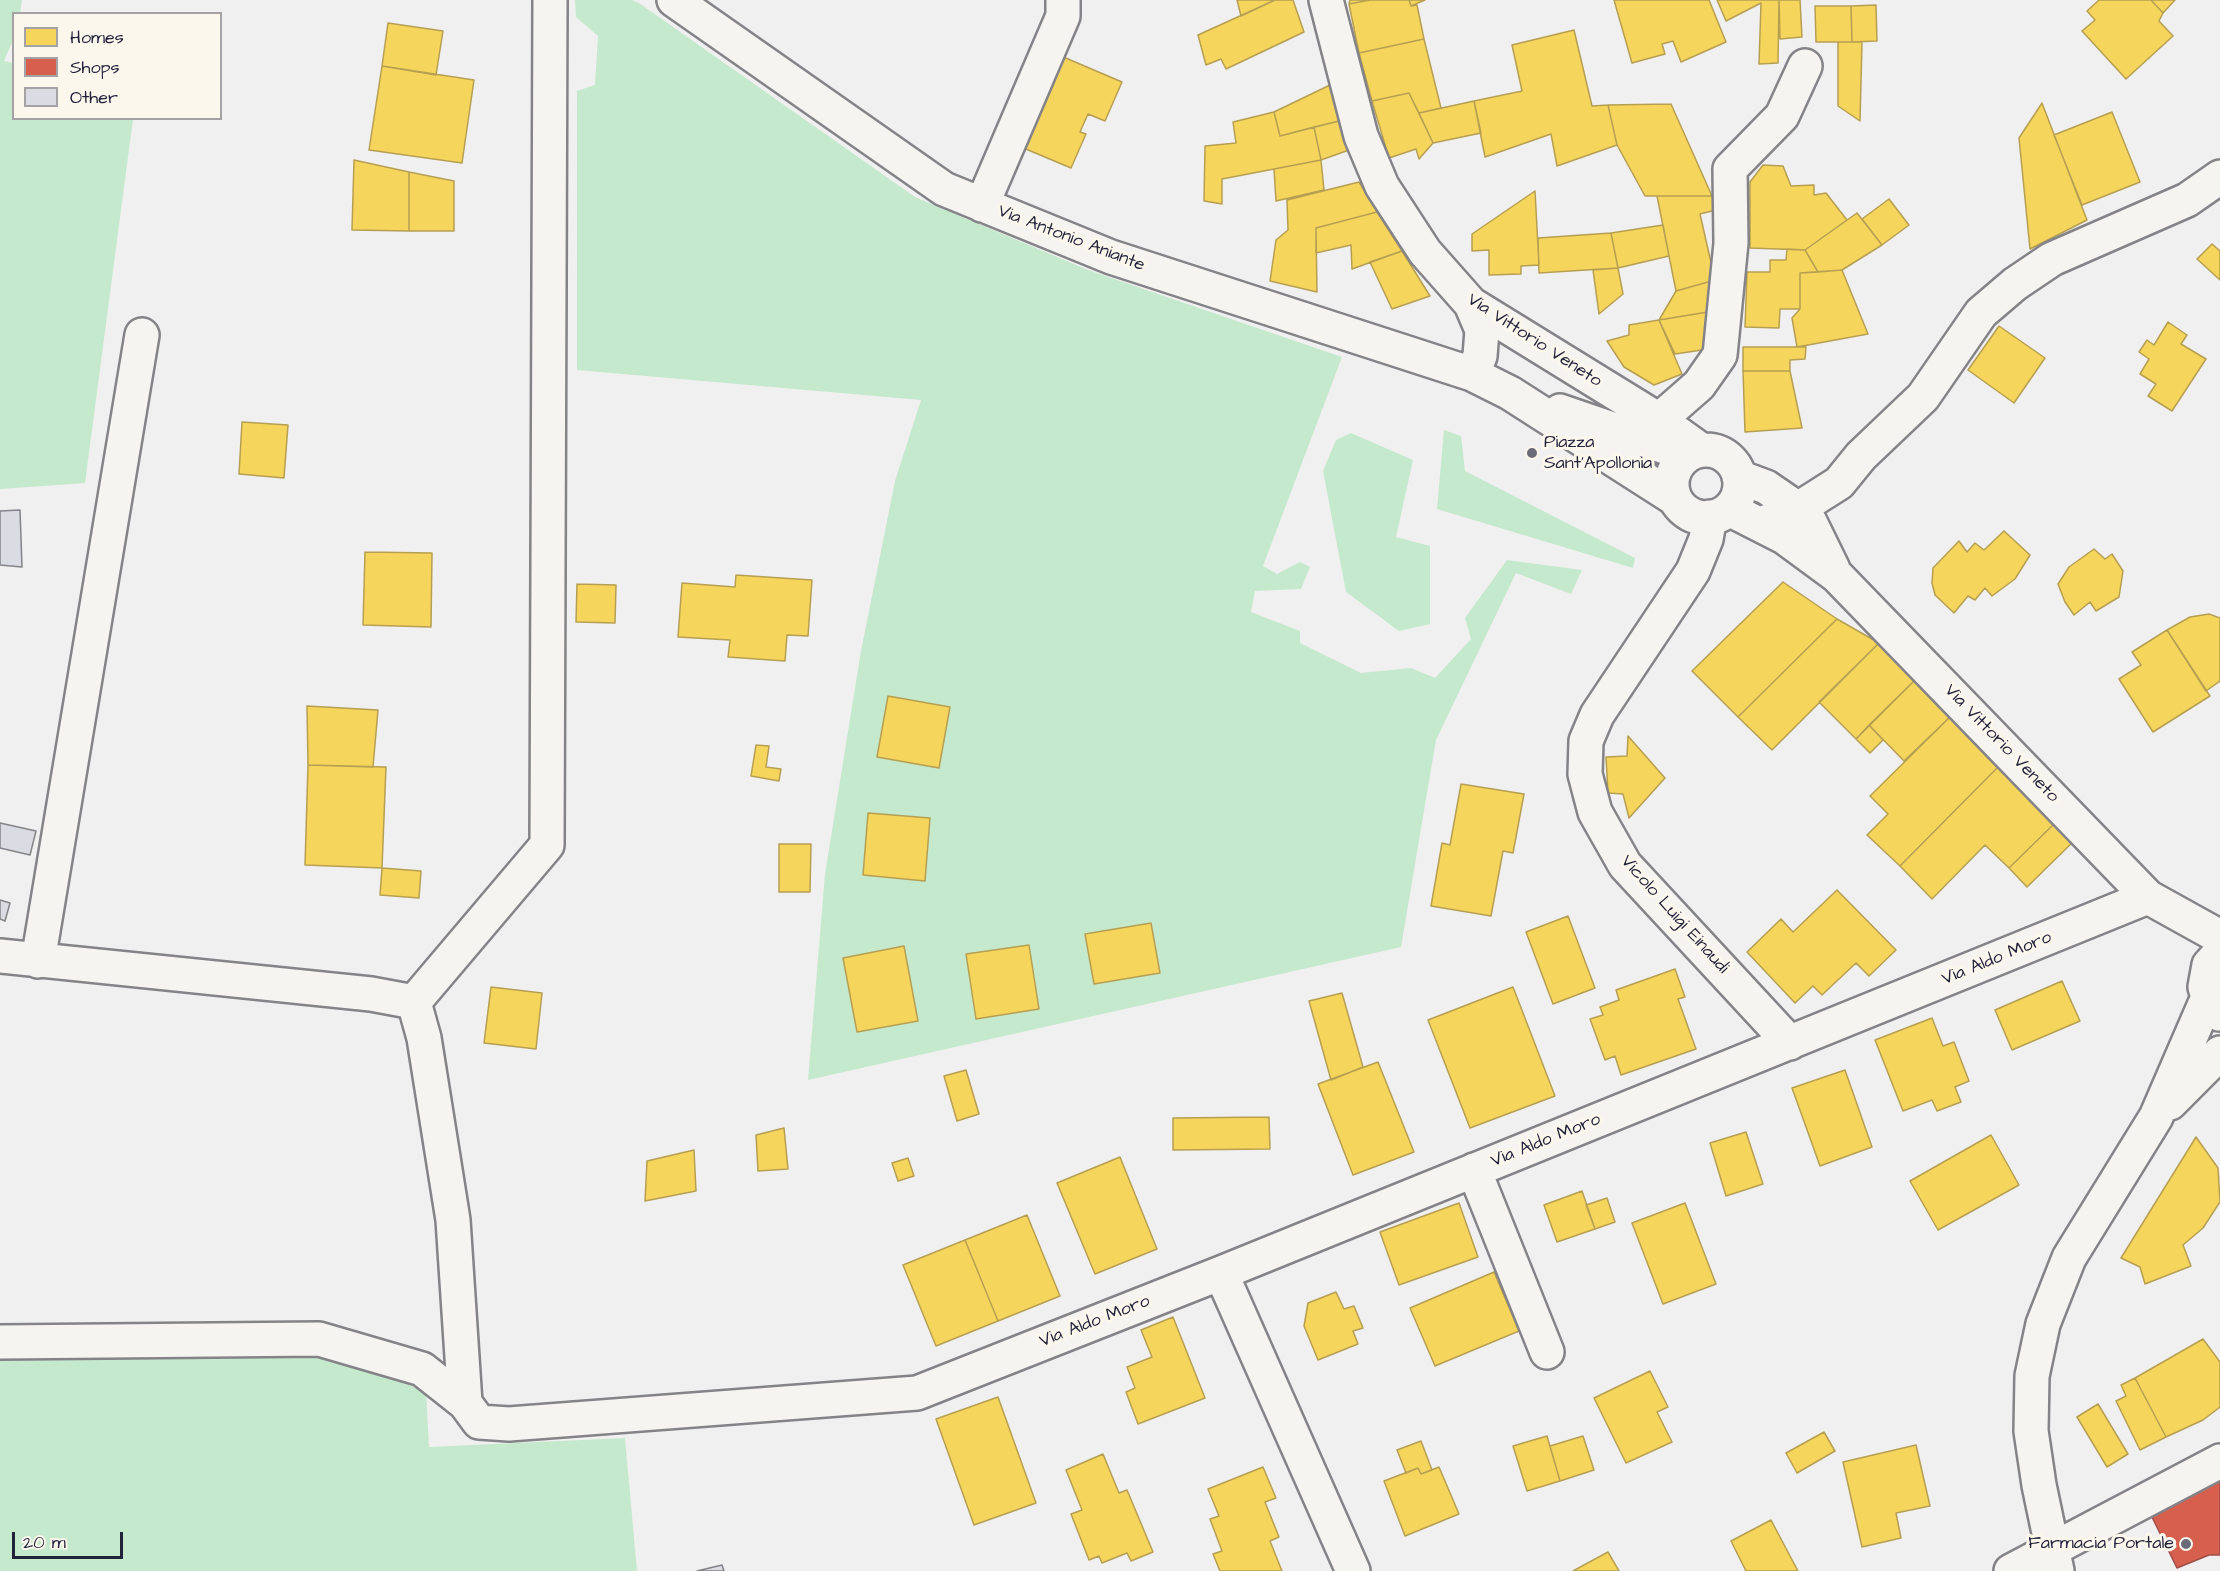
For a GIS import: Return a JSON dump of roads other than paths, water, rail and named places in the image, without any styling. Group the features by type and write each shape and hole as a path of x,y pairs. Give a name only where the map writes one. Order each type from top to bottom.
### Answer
{"street":[{"path":"414,1002 547,845 550,0"},
{"name":"Via Antonio Aniante","path":"674,0 944,189 1111,257 1472,374 1510,393"},
{"path":"982,205 1063,16 1063,0"},
{"name":"Via Vittorio Veneto","path":"1326,0 1361,136 1382,186 1425,252 1471,304 1659,420 1695,452"},
{"path":"1659,420 1699,385 1720,355 1731,243 1730,169 1782,116 1805,66"},
{"path":"1762,523 1798,509 1839,483 1861,456 1923,397 1982,313 2015,284 2052,259 2187,201 2220,177"},
{"path":"1471,304 1482,330 1480,356 1472,374"},
{"path":"38,961 142,335"},
{"path":"1510,393 1695,452 1726,456 1753,482 1798,509 1809,520 1837,576"},
{"path":"1510,393 1674,498 1687,512 1701,518 1720,513 1762,523 1837,576"},
{"path":"1674,498 1672,484 1674,470 1695,452"},
{"path":"1720,513 1753,482 1793,486 1815,481 1861,456"},
{"name":"Vicolo Luigi Einaudi","path":"1720,513 1706,538 1693,571 1597,715 1586,741 1585,774 1594,812 1625,865 1790,1043"},
{"name":"Via Vittorio Veneto","path":"1837,576 2158,902"},
{"path":"2158,902 2220,937"},
{"path":"2055,1559 2031,1431 2032,1376 2043,1324 2069,1258 2156,1117 2213,985 2195,952 2158,902"},
{"name":"Via Aldo Moro","path":"0,1342 320,1339 422,1369 465,1403 479,1422 509,1424 917,1393 1790,1043 2158,902"},
{"path":"0,956 371,994 414,1002"},
{"path":"414,1002 424,1038 453,1220 465,1403"},
{"path":"2156,1117 2220,1053"},
{"path":"1474,1170 1547,1352"},
{"path":"1221,1273 1353,1571"},
{"path":"2011,1571 2055,1559 2220,1461"}],"place":[{"name":"Piazza Sant'Apollonia","path":"1532,453"},
{"name":"Farmacia Portale","path":"2186,1544"}]}
